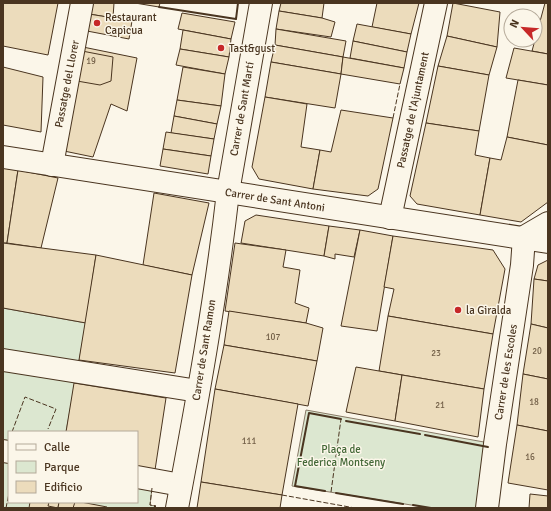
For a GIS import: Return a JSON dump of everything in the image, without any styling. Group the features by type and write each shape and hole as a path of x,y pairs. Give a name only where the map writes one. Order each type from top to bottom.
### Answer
{"street":[{"name":"Passatge del Llorer","path":"52,165 82,3"},
{"name":"Carrer de Sant Martí","path":"228,192 261,3"},
{"name":"Passatge de l'Ajuntament","path":"390,218 436,3"},
{"name":"Carrer de Sant Antoni","path":"3,157 390,218 524,237 548,242"},
{"name":"Carrer de Sant Ramon","path":"177,508 198,391 228,192"},
{"path":"524,237 548,223"},
{"name":"Carrer de les Escoles","path":"487,508 522,265 524,237"},
{"path":"3,360 198,391"},
{"path":"138,477 181,485"}],"green space":[{"path":"3,308 86,323 66,431 8,431 8,503 138,503 138,484 152,488 150,505 155,506 155,508 3,508"},
{"name":"Plaça de Federica Montseny","path":"306,410 495,444 481,508 430,508 292,486"}],"building":[{"path":"3,3 58,3 48,55 3,46"},
{"path":"91,3 114,3 113,18 89,14"},
{"path":"135,3 160,3 159,7"},
{"path":"281,3 324,3 322,18 279,11"},
{"path":"377,3 419,3 411,34 372,27"},
{"path":"453,3 500,12 497,47 447,36"},
{"path":"545,3 548,3 548,54 532,51 533,48 543,48 543,10"},
{"path":"279,11 322,18 335,22 331,37 276,29"},
{"path":"182,13 235,22 231,39 178,29"},
{"path":"89,14 132,21 129,39 87,31"},
{"path":"357,24 411,34 407,52 353,41"},
{"path":"276,29 346,41 343,57 275,45"},
{"path":"183,30 231,39 229,57 180,49"},
{"path":"447,36 497,47 489,75 438,66"},
{"path":"353,41 407,52 404,68 350,58"},
{"path":"275,45 343,57 341,74 271,62"},
{"path":"78,46 137,58 127,111 111,104 93,157 64,151"},
{"path":"514,48 548,54 548,85 506,78"},
{"path":"180,49 229,57 225,74 176,65"},
{"path":"82,51 113,57 111,81 100,85 77,81"},
{"path":"343,57 404,68 400,84 341,74"},
{"path":"271,62 341,74 335,108 265,97"},
{"path":"438,66 489,75 479,131 426,123"},
{"path":"3,67 43,77 41,132 3,125"},
{"path":"183,67 225,74 221,106 177,100"},
{"path":"518,80 548,85 548,145 507,137"},
{"path":"265,97 307,104 301,147 320,150 313,189 259,179 252,167"},
{"path":"177,100 221,106 217,124 174,116"},
{"path":"341,110 393,118 378,189 368,196 313,189 320,150 331,152"},
{"path":"174,116 217,124 214,139 171,133"},
{"path":"426,123 479,131 475,155 490,158 480,215 417,204 410,196"},
{"path":"166,132 214,139 211,156 163,149"},
{"path":"507,137 548,145 548,202 521,222 480,215 490,158 501,160"},
{"path":"163,149 211,156 208,174 160,166"},
{"path":"3,168 18,170 7,243 3,243"},
{"path":"18,170 58,178 41,248 7,243"},
{"path":"154,193 209,203 192,275 143,265"},
{"path":"256,215 329,226 324,256 241,243 245,221"},
{"path":"329,226 360,230 354,257 335,254 335,259 324,256"},
{"path":"360,230 393,236 377,331 341,326"},
{"path":"393,236 493,250 505,269 493,334 388,316 394,289 384,287"},
{"path":"3,243 96,255 86,323 3,308"},
{"path":"235,243 286,250 283,267 300,270 295,303 309,308 306,323 225,311"},
{"path":"96,255 192,275 175,373 79,360"},
{"path":"548,260 548,281 534,279 538,265"},
{"path":"534,279 548,281 548,328 531,324"},
{"path":"229,311 306,323 323,328 317,361 224,345"},
{"path":"388,316 493,334 484,389 379,371"},
{"path":"531,324 548,328 548,379 523,374"},
{"path":"224,345 317,361 308,406 215,389"},
{"path":"356,367 402,375 395,421 346,412"},
{"path":"523,374 548,379 548,431 517,425"},
{"path":"402,375 484,389 478,437 395,421"},
{"path":"74,383 166,398 155,470 138,468 138,431 66,431"},
{"path":"215,389 298,404 282,495 201,482"},
{"path":"517,425 548,431 548,490 508,483"},
{"path":"201,482 282,495 280,508 197,508"},
{"path":"530,494 548,496 548,508 529,508"},
{"path":"30,503 86,503 107,507 106,508 29,508"},
{"path":"49,503 59,503 58,508 48,506"},
{"path":"59,503 75,503 73,508 58,508"}],"fence":[{"path":"393,118 400,84"},
{"path":"12,431 25,397 56,409 48,429"},
{"path":"331,492 341,419"},
{"path":"152,488 150,505 155,506"},
{"path":"282,495 355,508"},
{"path":"6,508 8,498"}],"wall":[{"path":"159,7 236,19 238,3"},
{"path":"325,491 295,486 309,413 341,419"},
{"path":"346,421 420,434"},
{"path":"425,435 488,447"},
{"path":"336,493 403,504"},
{"path":"413,505 431,508"}],"place":[{"name":"Restaurant Capicua","path":"97,23"},
{"name":"Tast&gust","path":"221,48"},
{"name":"la Giralda","path":"458,310"}]}
